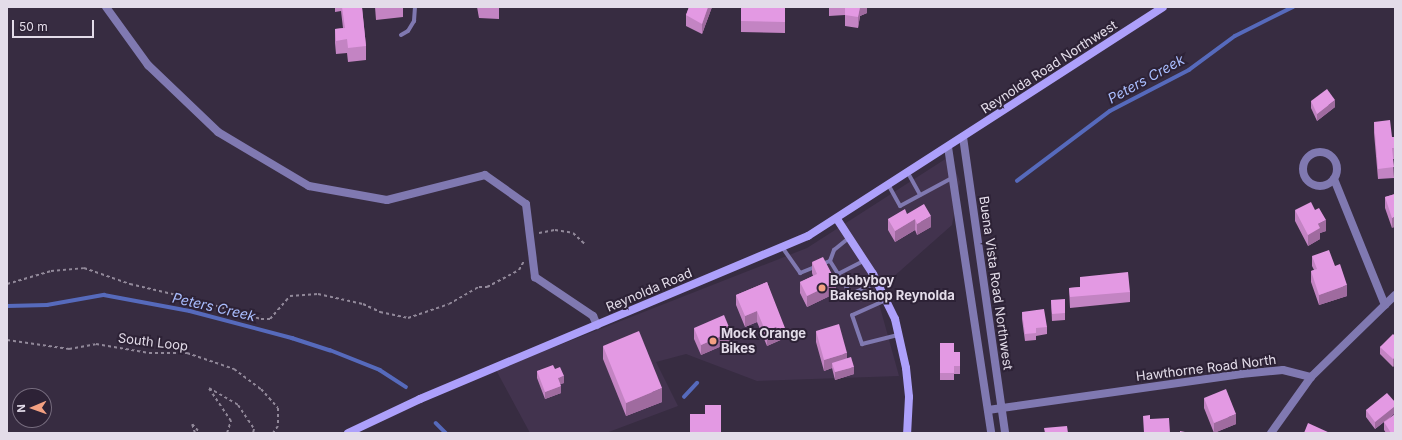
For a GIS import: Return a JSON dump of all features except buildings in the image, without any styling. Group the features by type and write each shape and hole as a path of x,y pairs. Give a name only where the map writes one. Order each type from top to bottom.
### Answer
{"main road":[{"name":"Reynolda Road Northwest","path":"948,148 1162,7"},
{"name":"Reynolda Road","path":"348,433 420,399 782,247 837,219 948,148"},
{"path":"837,219 878,282 887,299 899,335 909,398 907,433"}],"street":[{"path":"106,7 148,65 218,132 309,186 387,200 485,175 526,204 535,277 593,316 597,325"},
{"name":"Buena Vista Road Northwest","path":"964,137 1005,433"},
{"name":"Buena Vista Road Northwest","path":"948,148 991,433"},
{"path":"1334,179 1322,186 1308,182 1302,169 1306,158 1318,152 1330,155 1337,166 1334,179 1385,304"},
{"path":"1271,433 1311,377 1395,295"},
{"name":"Hawthorne Road North","path":"988,410 1241,374 1283,370 1311,377"}],"lane":[{"path":"401,35 408,30 414,21 415,7"},
{"path":"908,173 920,195"},
{"path":"889,186 900,206 953,177"},
{"path":"782,247 800,273 830,261 834,250 849,237"},
{"path":"830,261 851,294 878,282"},
{"path":"838,274 865,261"},
{"path":"887,299 852,315 862,344 899,335"}],"path":[{"path":"530,240 543,232 555,230 574,233 585,244"},
{"path":"7,284 50,271 84,268 130,284 176,294 182,298 193,299 261,319 270,319 290,296 318,294 363,304 380,312 408,318 449,304 479,287 487,287 519,270 525,260"},
{"name":"South Loop","path":"7,340 69,348 96,344 149,352 187,353 234,369 262,390 278,408 278,426 273,433"},
{"path":"227,433 230,421 209,388 238,405 254,429 253,433"},
{"path":"195,433 192,424 200,433"}],"shaded area":[{"path":"950,156 960,182 952,225 892,278 875,289 899,376 757,381 686,354 656,362 678,406 606,433 530,433 496,370 807,248"}],"waterway":[{"name":"Peters Creek","path":"1017,181 1110,111 1189,70 1235,36 1293,7"},
{"name":"Peters Creek","path":"7,306 47,305 104,295 190,311 292,338 330,350 380,370 406,387"},
{"name":"Peters Creek","path":"684,397 697,383"},
{"name":"Peters Creek","path":"436,423 446,433"}],"place":[{"name":"Bobbyboy Bakeshop Reynolda","path":"822,288"},
{"name":"Mock Orange Bikes","path":"713,341"}]}
